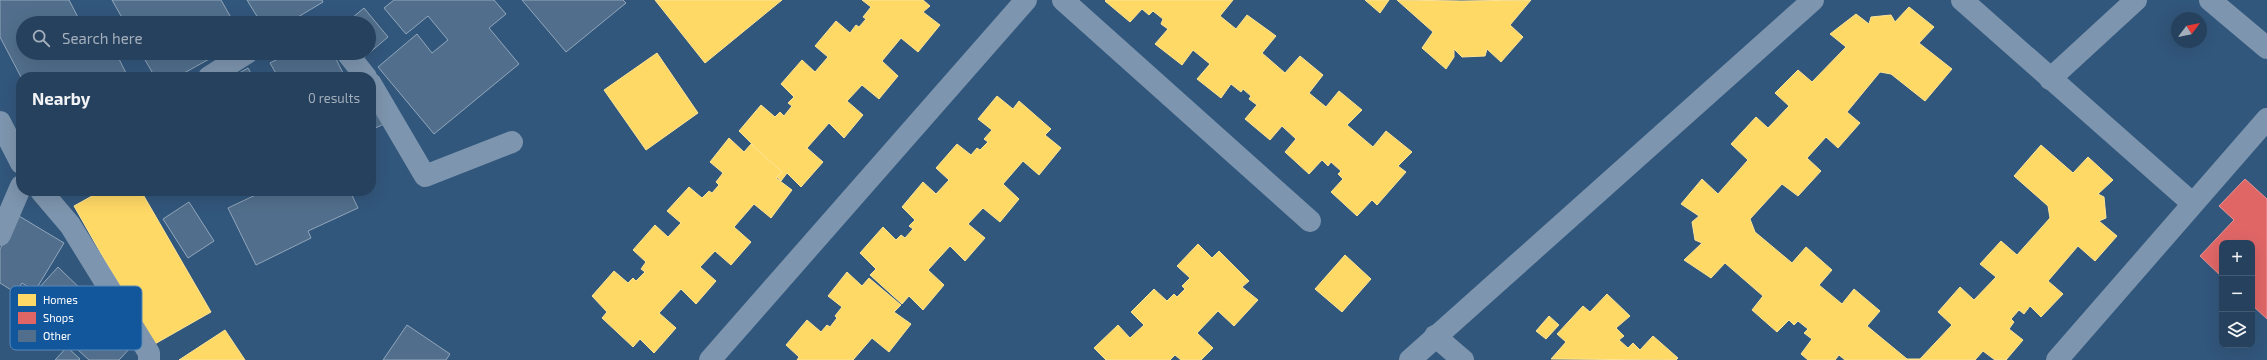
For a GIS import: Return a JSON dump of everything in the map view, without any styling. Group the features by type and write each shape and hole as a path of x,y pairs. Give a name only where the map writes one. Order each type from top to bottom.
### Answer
{"street":[{"path":"710,360 1026,0"},
{"path":"1063,0 1310,221"},
{"path":"1410,360 1435,336 1813,0"},
{"path":"1962,0 2192,203"},
{"path":"2050,79 2136,0"},
{"path":"2210,0 2267,48"},
{"path":"217,72 236,60"},
{"path":"353,60 362,72"},
{"path":"376,93 425,176 512,142"},
{"path":"2057,360 2192,203 2267,119"},
{"path":"0,122 16,153"},
{"path":"0,235 17,196"},
{"path":"45,196 70,225 106,286"},
{"path":"1435,336 1463,360"},
{"path":"142,348 148,358"}],"building: Homes":[{"path":"655,0 782,0 705,63"},
{"path":"862,0 923,0 930,6 923,12 940,25 918,52 901,38 882,61 898,76 879,99 862,85 847,101 863,115 844,138 829,123 807,148 823,162 801,187 787,173 781,181 749,152 754,146 739,131 761,105 775,117 780,112 784,116 792,106 788,103 794,97 781,84 802,60 815,72 828,57 815,46 836,21 850,33 856,25 859,27 866,19 863,17 871,7"},
{"path":"1233,0 1220,16 1236,29 1247,15 1276,36 1262,53 1285,73 1300,56 1323,75 1309,93 1326,107 1339,91 1362,110 1347,125 1373,147 1386,131 1412,152 1398,166 1406,172 1377,205 1372,200 1357,216 1331,192 1343,179 1338,174 1341,171 1331,162 1328,166 1322,160 1309,174 1285,152 1296,139 1282,126 1270,140 1245,119 1257,105 1249,99 1251,96 1243,89 1241,92 1231,84 1221,98 1197,79 1210,64 1193,50 1182,65 1155,44 1168,29 1161,24 1163,19 1153,11 1149,15 1142,9 1130,22 1105,1"},
{"path":"1365,0 1389,0 1380,13"},
{"path":"1397,0 1531,0 1510,25 1523,37 1501,62 1487,49 1485,56 1462,57 1454,49 1454,57 1446,69 1422,48 1433,32"},
{"path":"1909,7 1934,27 1919,43 1952,69 1925,101 1891,74 1880,72 1847,112 1860,123 1838,148 1826,137 1807,158 1821,171 1798,196 1782,184 1750,219 1755,232 1792,263 1806,247 1832,270 1819,285 1842,304 1854,289 1880,311 1867,326 1907,359 1920,359 1952,325 1938,312 1960,287 1974,300 1996,277 1980,264 2001,241 2017,255 2050,218 2048,206 2014,176 2041,145 2073,173 2088,157 2113,180 2098,194 2104,197 2106,218 2099,221 2117,236 2095,261 2078,246 2048,281 2063,294 2041,317 2030,306 2024,314 2019,310 2011,319 2014,322 2009,329 2023,340 2006,360 1995,360 1983,351 1975,360 1845,360 1839,355 1835,360 1808,360 1801,354 1812,339 1804,333 1808,329 1798,321 1794,325 1789,320 1777,332 1752,310 1763,296 1725,263 1711,278 1684,260 1702,243 1695,240 1692,222 1699,216 1681,204 1702,179 1718,194 1748,160 1731,144 1756,117 1768,128 1789,106 1775,93 1798,70 1812,82 1846,47 1830,34 1856,14 1869,24 1871,17 1891,15 1895,22"},
{"path":"657,53 698,113 646,150 604,90"},
{"path":"997,96 1013,109 1019,101 1051,129 1045,135 1061,148 1039,175 1023,161 1003,184 1019,199 1000,222 983,208 968,224 985,238 965,261 950,246 928,270 944,285 923,310 909,296 902,304 870,275 876,269 860,253 883,227 896,240 901,235 905,238 913,229 909,226 915,220 902,207 923,182 936,194 949,180 936,168 957,144 971,155 977,148 980,150 988,142 984,139 992,130 978,119"},
{"path":"729,138 744,152 751,144 782,172 776,178 792,190 771,218 754,204 734,227 751,242 731,265 715,251 700,267 716,281 696,304 681,289 659,313 676,328 654,353 640,339 633,347 602,318 607,312 592,296 614,271 628,283 633,278 636,281 645,272 641,269 646,262 633,250 655,225 668,237 681,223 667,211 689,187 702,198 709,191 712,193 719,185 716,182 723,173 710,162"},
{"path":"92,196 144,196 211,312 153,345 142,326 142,286 119,286 74,206"},
{"path":"1198,244 1212,258 1219,251 1249,281 1242,287 1258,300 1234,326 1218,311 1197,333 1213,348 1201,360 1181,360 1175,355 1170,360 1106,360 1094,348 1118,325 1130,338 1144,325 1131,312 1154,289 1167,301 1174,294 1177,297 1185,289 1182,286 1190,278 1177,266"},
{"path":"1345,255 1371,279 1342,312 1315,289"},
{"path":"847,272 862,286 869,278 901,305 894,312 911,324 889,352 872,338 853,360 797,360 799,357 786,345 807,320 821,332 827,325 830,327 837,318 835,316 842,307 828,296"},
{"path":"1607,294 1630,316 1616,328 1624,336 1619,340 1628,348 1633,343 1640,350 1653,336 1678,358 1676,360 1551,359 1566,342 1557,334 1583,306 1590,312"},
{"path":"1549,316 1559,325 1546,339 1536,331"},
{"path":"225,330 245,360 179,360"}],"building: Shops":[{"path":"2245,179 2267,199 2267,319 2255,308 2255,240 2219,240 2219,274 2200,256 2234,220 2219,206"}],"building: Other":[{"path":"0,0 69,0 77,16 16,16 16,60 120,60 126,72 18,72 0,37"},
{"path":"112,0 221,0 230,16 121,16"},
{"path":"247,0 322,0 323,2 300,16 257,16"},
{"path":"394,0 494,0 506,14 489,28 519,64 434,134 378,67 417,34 432,53 448,40 428,16 406,34 384,8"},
{"path":"522,0 623,0 626,3 566,52"},
{"path":"364,8 371,16 354,16"},
{"path":"376,22 388,37 376,47"},
{"path":"145,60 207,60 186,72 152,72"},
{"path":"276,60 336,60 342,72 275,72 270,63"},
{"path":"248,68 250,72 241,72"},
{"path":"376,109 384,124 376,128"},
{"path":"253,196 352,196 358,208 308,231 311,238 256,265 228,208"},
{"path":"189,202 214,241 188,258 163,219"},
{"path":"19,216 64,243 38,286 27,286 22,283 20,286 10,286 10,289 0,283 0,249"},
{"path":"58,267 78,286 41,286"},
{"path":"407,325 450,354 446,360 383,360"},
{"path":"64,350 70,350 80,359 79,360 55,360"},
{"path":"78,350 128,350 119,360 89,360"}]}
